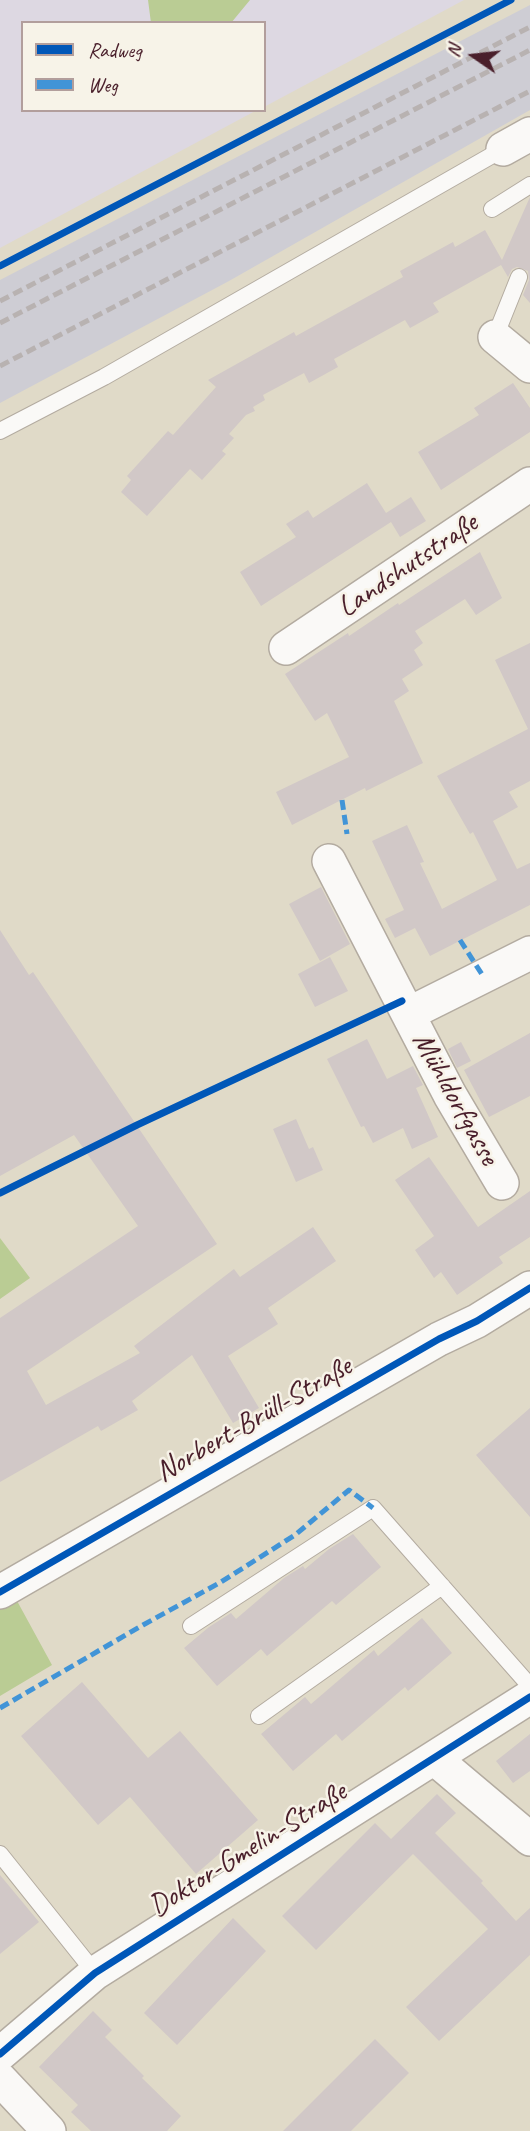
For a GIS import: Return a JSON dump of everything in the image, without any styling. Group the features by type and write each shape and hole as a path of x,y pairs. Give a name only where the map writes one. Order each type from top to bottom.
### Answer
{"street":[{"path":"495,337 527,359"},
{"name":"Landshutstraße","path":"286,648 530,484"},
{"name":"Mühldorfgasse","path":"329,861 450,1096 502,1183"},
{"name":"Mühldorfgasse","path":"408,1014 530,953"},
{"name":"Norbert-Brüll-Straße","path":"0,1592 439,1339 477,1321 530,1288"},
{"name":"Doktor-Gmelin-Straße","path":"0,2054 95,1973 530,1697"},
{"path":"435,1759 530,1839"},
{"path":"0,2079 50,2131"}],"lane":[{"path":"0,431 104,377 516,142"},
{"path":"492,209 530,185"},
{"path":"495,337 519,277"},
{"path":"191,1626 373,1508 530,1686"},
{"path":"259,1716 442,1586"},
{"path":"0,1854 7,1876 95,1973"}],"shaded area":[{"path":"0,0 464,0 266,106 266,21 21,21 21,112 253,112 0,248"},
{"path":"530,5 530,110 229,281 0,403 0,280"}],"green space":[{"path":"148,0 250,0 233,21 151,21"},
{"path":"0,1238 30,1278 0,1299"},
{"path":"16,1599 52,1665 0,1696 0,1608"}],"building":[{"path":"530,197 530,303 523,295 529,280 528,271 517,267 512,269 508,277 501,265 433,303 439,312 410,328 405,320 334,359 338,367 309,383 304,373 263,395 265,400 253,407 255,411 246,415 229,434 234,438 222,451 226,454 202,480 190,469 147,516 121,492 131,480 127,476 168,431 173,435 216,387 208,380 294,332 296,336 403,277 400,271 453,242 455,247 485,230 502,260"},
{"path":"513,383 530,408 530,432 441,490 418,452 479,415 474,408"},
{"path":"367,483 386,513 411,497 426,521 400,537 391,522 261,606 240,572 296,537 286,524 308,510 313,518"},
{"path":"480,552 502,598 476,615 465,599 415,631 423,643 414,650 423,665 402,679 409,691 394,701 423,763 366,791 365,788 292,825 276,792 349,757 327,713 315,721 285,674"},
{"path":"530,643 530,781 509,792 518,807 493,821 517,869 530,863 530,905 430,956 415,928 395,938 385,919 404,910 372,841 407,825 424,862 420,863 442,909 497,880 473,832 470,834 437,776 528,729 495,660"},
{"path":"321,887 350,944 320,961 289,904"},
{"path":"0,930 29,975 33,972 217,1244 27,1371 46,1405 140,1353 134,1346 234,1269 240,1277 313,1227 336,1261 268,1308 278,1324 228,1356 259,1408 233,1423 192,1355 132,1401 138,1410 101,1431 98,1426 0,1482 0,1318 138,1226 74,1135 0,1176"},
{"path":"330,957 348,991 315,1007 298,974"},
{"path":"530,1033 530,1096 489,1117 464,1070"},
{"path":"367,1039 387,1079 413,1066 423,1085 416,1088 438,1137 412,1149 403,1128 373,1143 364,1126 361,1127 327,1059"},
{"path":"461,1042 471,1061 457,1068 448,1049"},
{"path":"296,1119 309,1149 313,1147 323,1170 296,1182 273,1129"},
{"path":"429,1157 478,1227 530,1191 530,1237 499,1257 503,1263 457,1295 441,1272 434,1278 415,1250 434,1236 395,1180"},
{"path":"530,1408 530,1517 476,1455"},
{"path":"353,1534 381,1567 336,1605 332,1601 267,1656 261,1649 217,1686 184,1648 231,1613 236,1619 284,1578 303,1566 305,1569"},
{"path":"422,1618 452,1653 408,1691 405,1687 342,1741 336,1734 293,1771 261,1734 305,1697 311,1704 374,1650 378,1656"},
{"path":"82,1682 148,1758 180,1731 258,1820 196,1874 130,1797 98,1825 21,1736"},
{"path":"530,1734 530,1771 513,1783 496,1761"},
{"path":"437,1794 456,1813 435,1833 483,1881 481,1883 516,1921 530,1908 530,1955 439,2041 406,2007 488,1929 413,1854 316,1950 282,1916 375,1823 391,1839"},
{"path":"0,1875 39,1922 0,1954"},
{"path":"233,1918 266,1951 177,2045 144,2013"},
{"path":"93,2011 112,2030 105,2037 181,2116 167,2131 91,2131 71,2112 78,2105 39,2067"},
{"path":"375,2039 409,2073 351,2131 283,2131"}],"railway":[{"path":"0,301 530,27"},
{"path":"0,323 530,50"},
{"path":"0,366 530,91"}],"marked path":[{"path":"342,800 347,834"},
{"path":"460,940 483,976"},
{"path":"0,1708 221,1582 295,1535 349,1490 373,1508"}],"cycle path":[{"path":"0,266 511,0"},
{"path":"0,1193 137,1125 402,1001"},
{"path":"0,1592 439,1339 477,1321 530,1288"},
{"path":"0,2054 95,1973 530,1697"}]}
